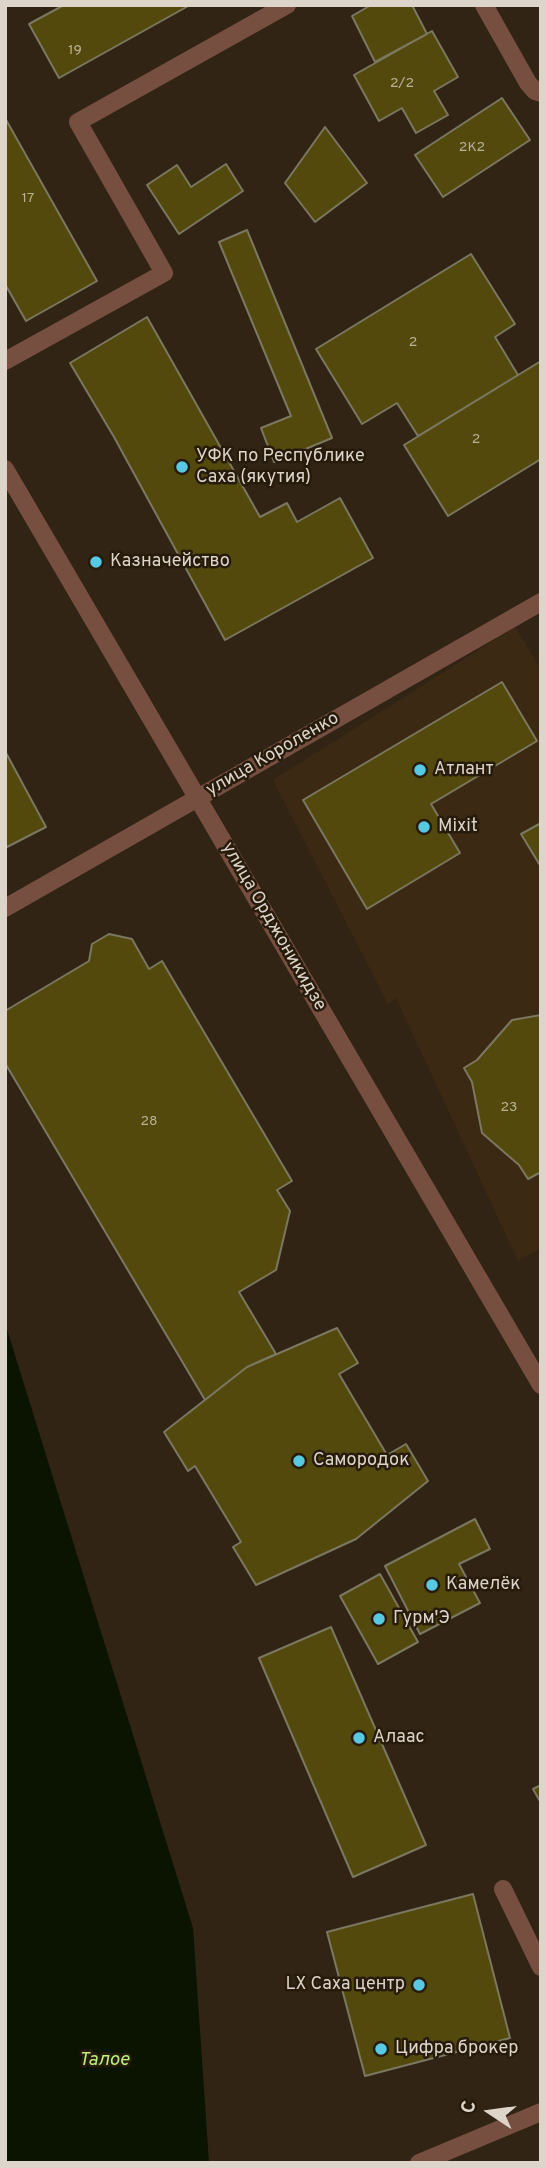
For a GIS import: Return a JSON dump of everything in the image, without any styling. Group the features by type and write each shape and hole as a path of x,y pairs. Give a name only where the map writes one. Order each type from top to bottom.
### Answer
{"street":[{"path":"5,361 164,273 78,122 287,5"},
{"path":"484,5 528,83 535,92 541,93"},
{"name":"улица Орджоникидзе","path":"5,469 541,1385"},
{"name":"улица Короленко","path":"5,908 541,602"},
{"path":"503,1889 541,1966"},
{"path":"419,2163 541,2112"}],"shaded area":[{"path":"515,627 541,669 541,1248 518,1261 396,998 388,1004 273,780"}],"water":[{"name":"Талое","path":"5,1323 193,1928 209,2163 7,2163 5,2159"}],"building":[{"path":"64,5 190,5 59,78 29,24"},
{"path":"371,5 412,5 427,34 375,62 352,16"},
{"path":"432,31 458,77 434,91 448,115 416,133 402,108 379,121 354,75"},
{"path":"502,98 530,140 443,197 415,155"},
{"path":"5,118 97,281 26,321 5,284"},
{"path":"325,127 367,183 315,222 285,183"},
{"path":"226,164 243,191 179,234 147,185 177,165 191,187"},
{"path":"247,230 332,438 274,462 261,428 291,416 219,242"},
{"path":"471,254 515,324 495,337 518,375 418,436 397,403 362,424 316,349"},
{"name":"УФК по Республике Саха (якутия)","path":"147,317 260,517 287,503 297,522 340,498 373,558 225,640 114,437 70,363"},
{"path":"541,361 541,459 448,516 404,445"},
{"name":"Атлант","path":"502,682 537,741 431,804 460,853 367,909 303,800"},
{"path":"5,751 46,827 5,848"},
{"path":"541,823 541,867 521,834"},
{"path":"109,934 132,939 149,969 162,961 292,1181 277,1190 290,1211 276,1270 239,1292 276,1354 247,1367 205,1400 5,1063 5,1011 89,961 92,944"},
{"path":"541,1015 541,1172 528,1179 519,1165 482,1133 472,1082 464,1068 477,1060 512,1020"},
{"name":"Самородок","path":"337,1328 358,1363 339,1374 387,1455 406,1444 428,1481 356,1539 256,1585 233,1547 241,1542 195,1466 188,1471 164,1432 247,1367"},
{"name":"Камелёк","path":"475,1519 490,1549 459,1564 480,1603 420,1634 385,1566"},
{"name":"Гурм'Э","path":"380,1574 418,1642 378,1664 340,1596"},
{"path":"331,1627 426,1845 353,1877 259,1658"},
{"path":"541,1785 541,1803 533,1789"},
{"name":"LX Саха центр","path":"473,1894 510,2038 365,2076 327,1932"}],"place":[{"name":"УФК по Республике Саха (якутия)","path":"182,467"},
{"name":"Казначейство","path":"96,562"},
{"name":"Атлант","path":"420,770"},
{"name":"Mixit","path":"424,827"},
{"name":"Самородок","path":"299,1461"},
{"name":"Камелёк","path":"432,1585"},
{"name":"Гурм'Э","path":"379,1619"},
{"name":"Алаас","path":"359,1738"},
{"name":"LX Саха центр","path":"419,1985"},
{"name":"Цифра брокер","path":"381,2049"}]}
